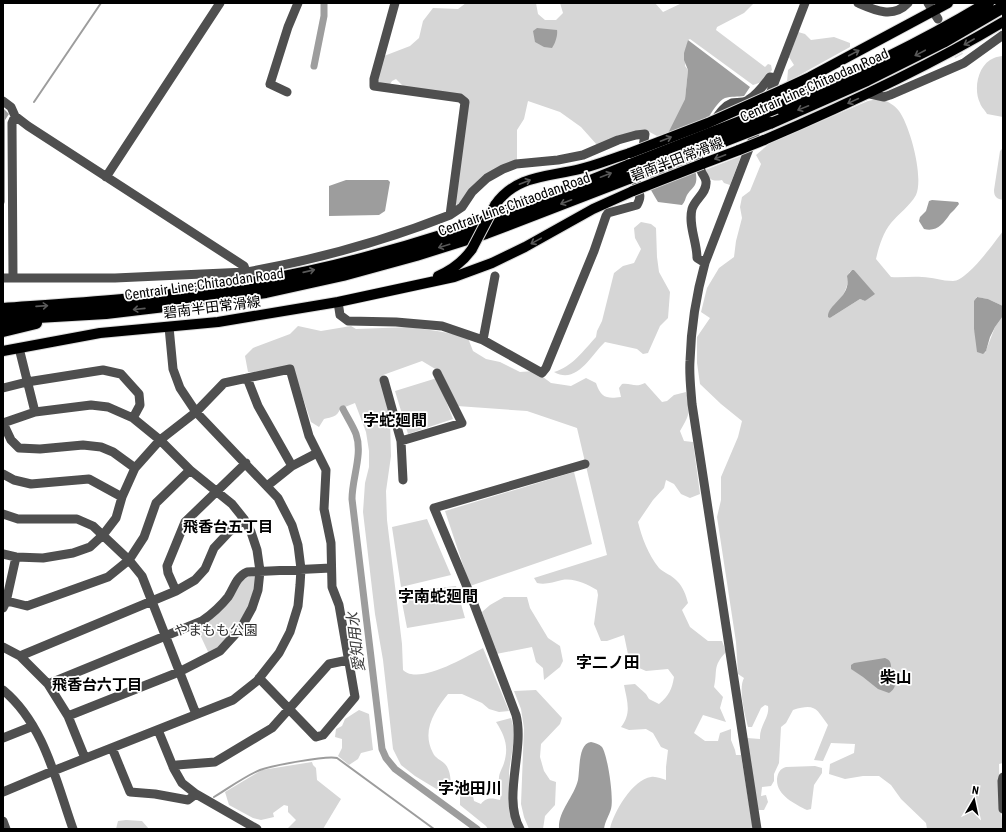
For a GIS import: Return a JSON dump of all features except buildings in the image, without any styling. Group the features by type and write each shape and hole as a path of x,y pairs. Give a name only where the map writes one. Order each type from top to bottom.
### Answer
{"highway":[{"name":"Centrair Line;Chitaodan Road","path":"3,309 100,302 170,295 234,286 376,256 504,215 776,108 829,86 898,53 988,3"},
{"name":"Centrair Line;Chitaodan Road","path":"3,319 106,313 266,292 343,275 416,255 486,233 770,123 868,80 943,42 1003,7"},
{"path":"3,331 66,315"}],"main road":[{"name":"碧南半田常滑線","path":"424,283 451,270 462,261 472,249 495,205 508,190 523,181 581,169 630,153 708,123 810,77 948,3"},
{"name":"碧南半田常滑線","path":"3,351 100,333 218,322 338,302 454,277 492,263 525,247 593,209 633,191 764,140 870,94 960,48 1003,22"},
{"path":"472,249 475,260 478,263 492,263"}],"street":[{"path":"106,177 220,3"},
{"path":"287,92 270,84 288,27 298,3"},
{"path":"395,3 374,79 374,86 460,98 465,102 450,215"},
{"path":"757,829 692,404 690,362 694,312 699,284 705,263 805,3"},
{"path":"858,3 875,10 889,12 900,9 908,3"},
{"path":"870,94 884,97 890,95 961,59 1003,35"},
{"path":"705,263 697,258 691,224 693,208 705,190 706,181 702,172 698,154 720,112 732,104 748,100 770,77 776,78"},
{"path":"3,101 11,107 16,116 28,126 244,266 246,272"},
{"path":"13,278 12,123 16,116"},
{"path":"3,278 114,278 246,272 302,260 364,244 450,215 462,207 472,192 487,178 502,169 516,164 558,160 583,155 618,140 645,134 640,165 636,177 640,194 639,201 637,205 608,213 606,216 594,251 545,370 542,373 483,340 442,326 396,322 348,321 340,315 338,302"},
{"path":"483,340 495,276"},
{"path":"3,792 85,758 234,700 258,678 279,653 290,632 298,606 301,569 298,545 292,525 278,498 196,412 180,388 173,369 169,327"},
{"path":"19,348 35,412"},
{"path":"3,554 16,557 43,558 73,553 90,547 103,535 116,518 122,497 135,468 160,440 196,412 224,382 290,369 309,436 326,471 324,509 331,543 332,586 338,605 355,697 323,734 316,737 258,678"},
{"path":"3,388 27,382 103,370 121,374 139,394 140,405 133,418"},
{"path":"401,441 462,423 437,373"},
{"path":"247,378 258,406 292,466"},
{"path":"384,380 401,441 403,480"},
{"path":"68,716 179,672 220,651 241,628 252,608 258,590 260,571 257,550 251,532 244,519 232,504 190,470 160,440 133,418 108,407 91,404 35,412 3,423 11,440 19,448 40,449 83,446 100,447 113,452 135,468"},
{"path":"267,486 292,466 317,452"},
{"path":"176,590 168,573 167,566 185,522 246,463"},
{"path":"520,829 517,823 514,806 514,782 519,726 472,598 434,508 585,464"},
{"path":"16,557 4,604 27,606 108,577 129,560 144,538 156,503 190,470"},
{"path":"3,474 14,480 31,484 89,479 122,497"},
{"path":"3,514 18,519 77,519 93,526 129,560 142,576 150,601 196,714"},
{"path":"20,656 176,590 195,580 205,569 214,548 228,532 244,519"},
{"path":"48,684 195,624 211,615 222,604 241,576 251,571 332,568"},
{"path":"3,647 20,656 48,684 68,716 85,758"},
{"path":"173,767 177,765 215,762 272,728 329,664 348,660"},
{"path":"3,690 18,705 33,726 53,771 73,829"},
{"path":"3,738 33,726"},
{"path":"158,730 173,767 182,783 196,794 257,829"},
{"path":"112,748 130,792 155,794 188,800 196,794"},
{"path":"1003,776 1003,809"},
{"path":"3,822 6,829"}],"green space":[{"path":"466,3 536,3 538,14 545,20 556,20 563,13 560,3 655,3 663,12 682,3 754,3 744,13 717,27 716,30 765,67 768,64 771,65 772,70 762,82 753,85 690,39 688,40 685,66 688,70 685,99 668,133 657,136 646,130 598,146 581,127 560,112 528,101 524,119 517,130 517,160 501,166 459,206 453,203 467,103 405,88 396,79 392,81 389,86 376,84 384,56 410,46 419,38 423,21 433,8 458,9"},
{"path":"798,32 805,34 811,40 834,37 850,43 850,47 787,82 788,70 794,65 789,57"},
{"path":"1003,56 1003,117 987,114 978,97 977,84 978,78 984,66 994,58"},
{"path":"882,98 899,111 911,139 917,164 918,187 916,195 911,203 894,219 888,227 878,249 876,259 891,277 926,277 953,281 959,279 973,268 1003,231 1003,306 988,299 976,297 974,329 985,353 995,327 1003,316 1003,763 999,764 1000,804 1003,829 927,829 926,823 901,799 891,785 879,776 863,776 845,779 829,774 830,764 854,753 855,744 831,743 823,761 814,760 828,725 818,711 811,707 793,710 786,723 781,727 779,763 771,786 762,787 761,796 766,795 768,802 764,810 758,810 747,738 760,739 768,706 765,705 761,708 752,727 748,727 742,695 742,683 744,678 738,674 736,642 717,517 721,500 721,477 738,437 742,421 700,384 697,363 697,337 710,318 701,312 707,288 719,268 734,257 736,241 742,218 740,207 742,197 750,191 761,164 756,155 770,143 868,101","holes":["854,270 867,299 865,301 860,299 830,318 829,312 843,295 847,286 849,273"]},
{"path":"1003,148 1003,200 996,197 994,190 1000,151"},
{"path":"741,156 730,185 724,183 722,180 716,181 711,179 705,170"},
{"path":"641,222 651,224 656,228 659,272 670,292 668,318 660,326 648,353 643,354 637,349 605,342 589,361 577,372 570,375 562,375 554,372 572,362 596,337 602,321 614,273 623,266 634,263 641,249 635,238 634,228"},
{"path":"298,326 321,331 351,326 356,329 409,327 437,331 465,336 468,338 473,351 486,359 500,362 520,372 535,371 551,383 571,386 586,378 596,383 602,395 612,398 621,397 619,388 622,384 636,385 645,383 662,402 667,401 674,395 686,392 689,404 689,413 680,431 684,441 693,442 700,494 690,498 681,494 674,484 666,480 664,488 653,500 638,522 641,534 655,563 661,570 675,579 684,591 688,603 682,610 690,627 708,641 722,641 726,652 717,665 714,687 723,697 720,708 726,722 703,715 694,733 705,741 718,741 720,733 731,729 731,740 736,755 741,755 753,829 610,829 615,814 625,798 637,784 644,779 651,777 666,780 668,750 661,747 653,733 646,729 629,730 621,727 627,717 628,712 624,685 635,684 646,694 649,699 659,704 670,692 674,677 668,669 646,671 630,664 624,635 607,641 601,641 594,624 598,595 597,590 576,581 562,580 540,584 537,583 534,578 607,555 577,428 527,411 457,406 442,373 422,361 383,375 390,419 391,456 386,491 387,520 402,644 403,670 410,674 428,673 448,666 483,648 509,711 499,712 489,709 482,703 462,694 448,694 443,700 431,721 428,737 434,755 447,767 450,777 451,791 443,793 415,776 401,765 393,749 383,660 375,614 363,512 365,483 369,467 369,451 366,432 355,403 340,409 334,416 324,419 319,427 311,422 294,371 248,372 245,356 253,348 290,334"},
{"path":"437,378 453,419 408,434 395,391"},
{"path":"574,472 592,544 470,586 445,511"},
{"path":"427,519 451,575 401,587 392,527"},
{"name":"やまもも公園","path":"260,571 241,628 210,656 195,624 202,621 238,579"},
{"path":"456,586 465,618 407,628 400,592"},
{"path":"504,597 527,597 530,608 548,638 560,646 563,661 560,667 544,680 543,668 536,662 532,647 496,654 482,612 490,605"},
{"path":"536,690 562,718 560,724 541,744 540,757 544,771 550,780 556,782 555,805 545,816 543,829 529,829 521,804 524,728 521,709 514,691"},
{"path":"359,710 369,714 373,750 361,753 358,759 349,765 338,756 342,748 342,739 335,737 336,729 342,726 345,719"},
{"path":"511,718 515,733 509,771 509,799 512,822 515,829 488,829 460,805 460,796 463,793 473,796 474,801 481,804 485,800 489,799 500,800 499,776 504,763 506,747 502,732 496,722"},
{"path":"312,762 316,768 317,780 341,799 323,829 287,829 296,820 288,812 288,806 284,805 273,813 274,817 261,820 253,818 229,805 225,792 262,770"},
{"path":"815,766 822,768 822,773 814,785 811,809 807,810 792,802 783,794 778,785 777,777 781,770 786,767"},
{"path":"118,821 142,821 149,829 116,829"}],"shaded area":[{"path":"537,28 557,30 556,39 552,48 544,47 535,42 533,31"},
{"path":"688,40 750,87 744,96 725,98 720,101 710,114 701,132 693,154 696,175 695,184 682,205 658,202 651,189 649,176 685,99 688,70 684,60 684,53"},
{"path":"3,108 9,114 5,120 5,202 3,206"},
{"path":"346,180 388,180 390,182 385,211 379,215 329,216 329,186"},
{"path":"929,201 958,202 959,204 945,221 936,228 929,230 924,229 919,221 920,217 926,211"},
{"path":"852,270 854,270 875,294 865,301 860,299 830,318 828,317 829,312 843,295 848,283 847,276"},
{"path":"977,297 988,299 1003,306 1003,316 995,327 986,351 983,354 977,352 974,329 974,301"},
{"path":"885,658 890,662 895,681 894,688 889,693 878,689 851,669 851,665 854,663"},
{"path":"591,742 602,747 610,778 612,804 604,829 559,829 561,816 578,780 582,752 584,747"}],"waterway":[{"path":"34,102 101,3"},
{"name":"愛知用水","path":"314,66 324,16 324,3"},
{"name":"愛知用水","path":"343,409 355,431 358,442 358,458 352,499 382,749 386,758 395,769 477,829"},
{"path":"214,797 260,770 311,759 331,757 337,758 434,829"}],"tunnel":[{"path":"952,43 959,56"}],"district":[{"name":"字蛇廻間","path":"395,420"},
{"name":"飛香台五丁目","path":"228,527"},
{"name":"字南蛇廻間","path":"438,596"},
{"name":"字二ノ田","path":"608,662"},
{"name":"柴山","path":"896,677"},
{"name":"飛香台六丁目","path":"97,685"},
{"name":"字池田川","path":"470,788"}]}
